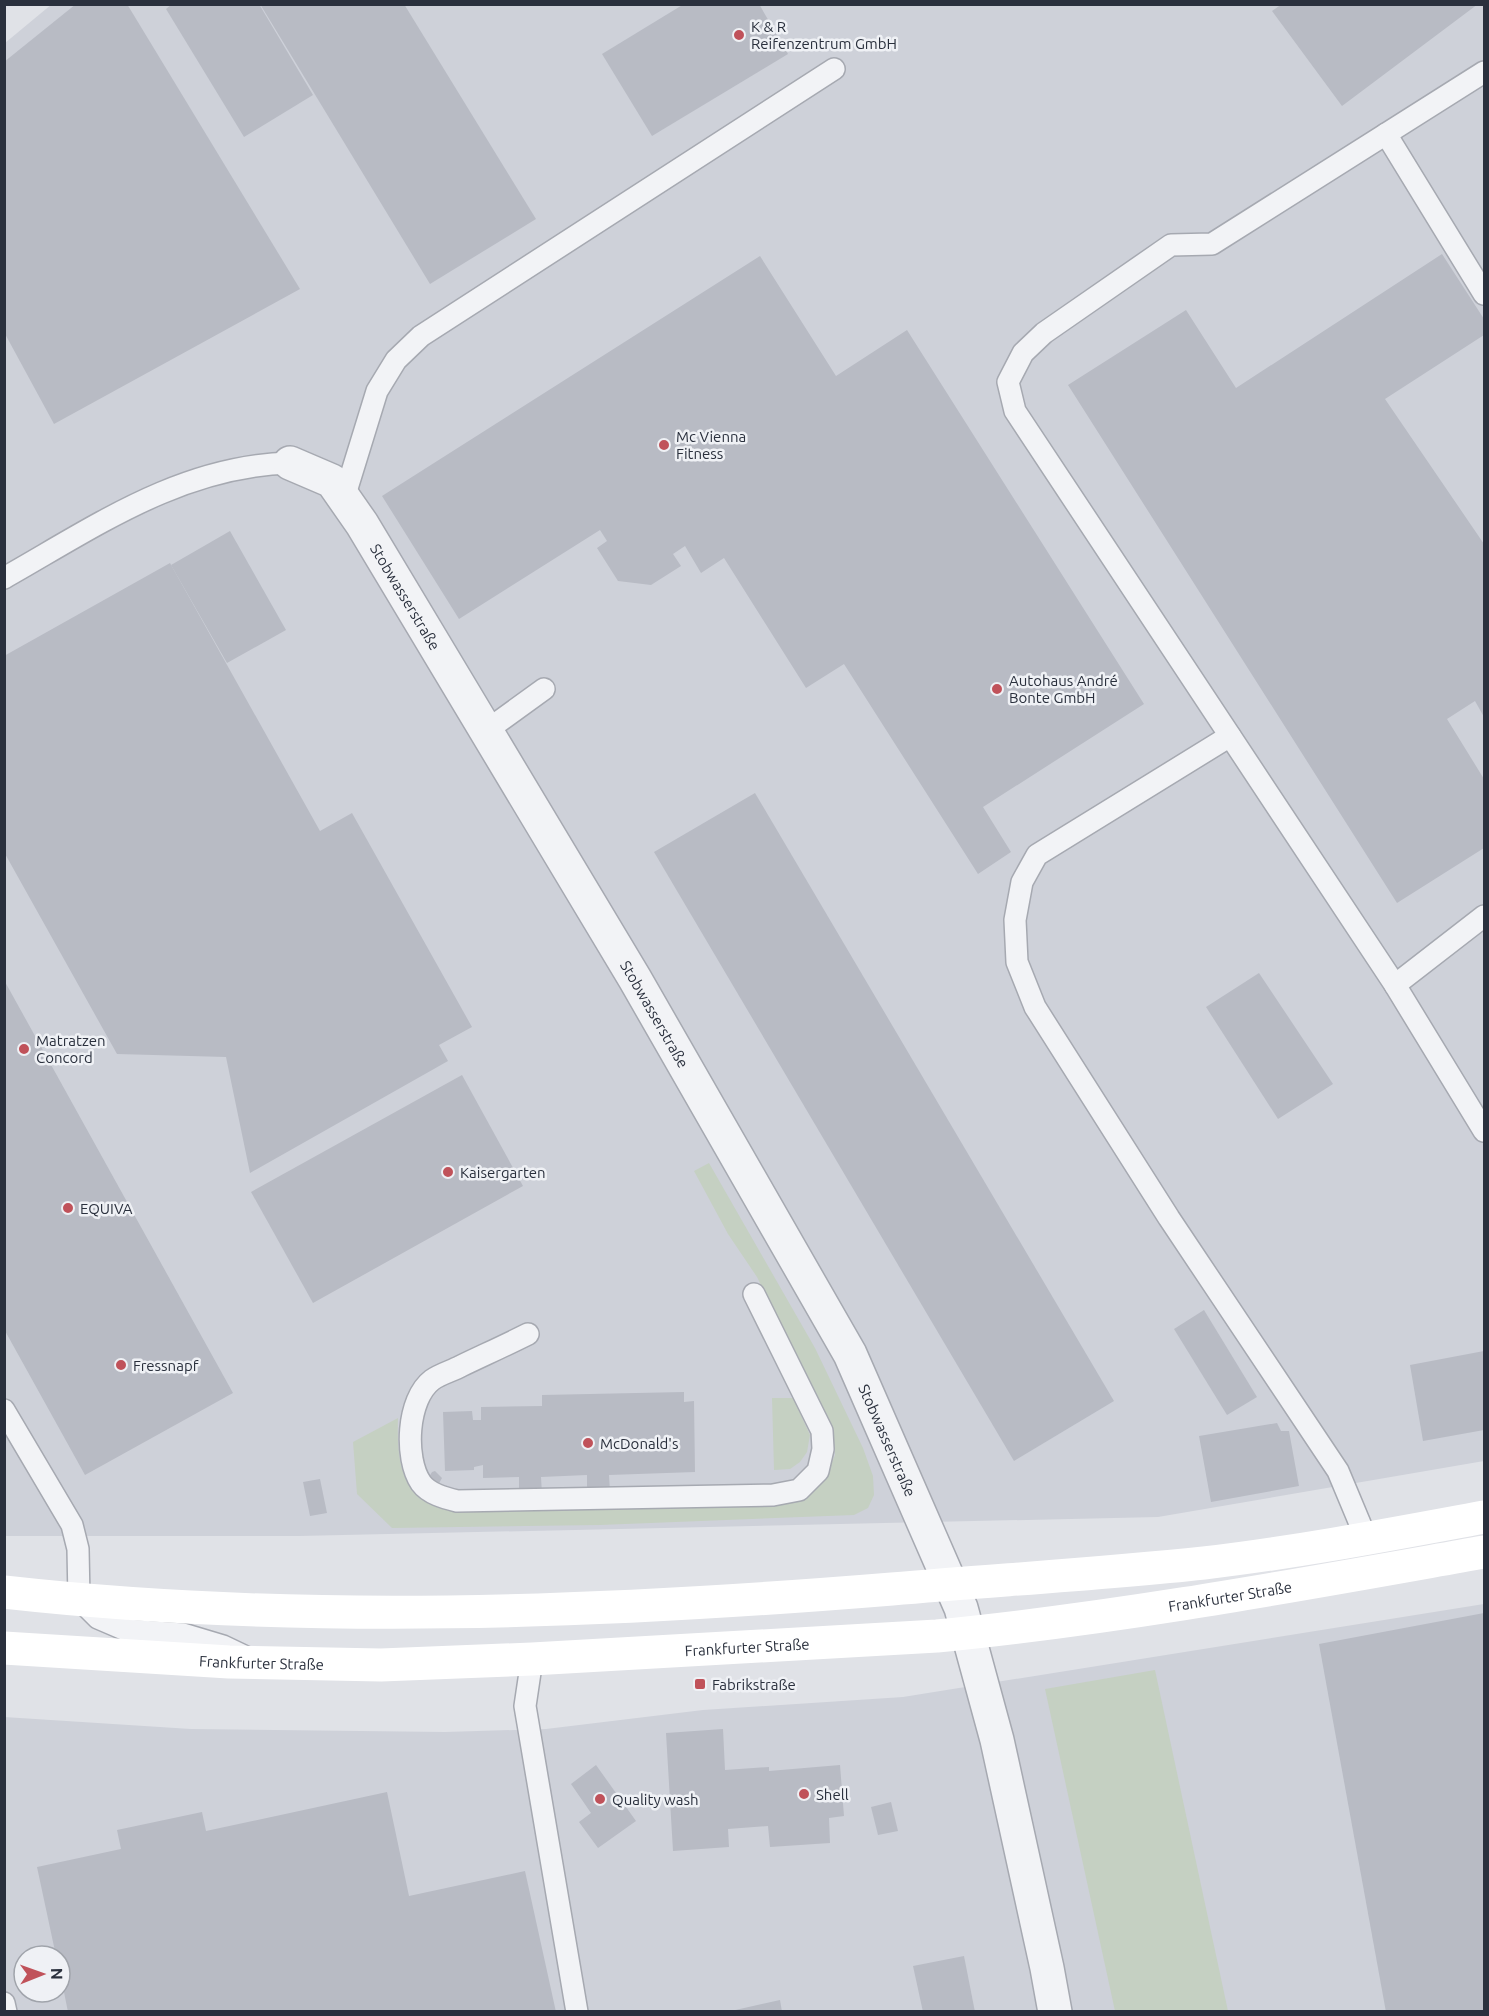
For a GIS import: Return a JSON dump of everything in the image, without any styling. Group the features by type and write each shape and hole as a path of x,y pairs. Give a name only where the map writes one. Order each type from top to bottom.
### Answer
{"main road":[{"name":"Frankfurter Straße","path":"4,1648 126,1657 381,1665 532,1659 960,1608 1203,1563 1485,1517"},
{"name":"Frankfurter Straße","path":"4,1592 80,1599 271,1610 492,1611 715,1602 960,1608 1097,1618 1485,1552"}],"street":[{"name":"Stobwasserstraße","path":"290,463 332,481 362,524 635,980 850,1354 960,1608"},
{"path":"960,1608 998,1740 1055,2012"}],"lane":[{"path":"344,498 377,391 396,360 421,336 834,69"},
{"path":"1485,72 1212,244 1171,245 1044,333 1023,353 1008,382 1015,411 1395,985 1485,1131"},
{"path":"1386,134 1485,294"},
{"path":"4,578 158,493 210,474 259,464 290,463"},
{"path":"486,731 544,689"},
{"path":"1230,736 1037,855 1022,882 1015,920 1017,962 1035,1007 1169,1218 1338,1471 1366,1538"},
{"path":"1395,985 1485,916"},
{"path":"528,1334 432,1380 418,1397 412,1414 411,1440 414,1468 422,1484 442,1498 457,1501 773,1495 799,1490 818,1472 823,1449 822,1431 754,1294"},
{"path":"4,1410 72,1525 78,1549 80,1599 98,1618 126,1630 183,1634 223,1646 255,1662"},
{"path":"532,1659 525,1707 577,2012"},
{"path":"4,2003 6,2012"}],"shaded area":[{"path":"52,4 1484,5 1484,1461 1158,1517 299,1536 5,1536 5,43"},
{"path":"1484,1604 1484,2011 5,2011 4,1717 191,1729 445,1732 546,1729 703,1710 903,1697"}],"green space":[{"path":"709,1163 815,1348 863,1448 873,1476 874,1495 868,1508 854,1515 600,1525 392,1528 357,1494 353,1442 398,1418 399,1455 405,1478 411,1488 429,1503 452,1509 786,1502 826,1476 835,1455 831,1427 757,1277 728,1234 694,1171"},
{"path":"772,1398 793,1398 810,1435 807,1452 800,1462 790,1469 774,1470"},
{"path":"1155,1670 1228,2011 1115,2011 1045,1689"}],"building":[{"path":"76,4 127,4 300,289 54,424 4,332 4,62"},
{"path":"172,4 259,4 313,95 244,137 166,9"},
{"path":"260,4 404,4 536,219 430,284"},
{"path":"684,4 759,4 788,54 652,136 602,54"},
{"path":"1282,4 1478,4 1342,106 1272,11"},
{"path":"1442,254 1484,319 1484,335 1385,399 1484,544 1484,717 1475,701 1447,719 1484,779 1484,848 1397,903 1068,385 1186,310 1236,388"},
{"path":"760,256 836,376 907,330 1144,704 983,807 1011,852 978,874 844,664 806,688 724,558 701,573 685,546 673,554 681,566 651,585 618,581 597,548 607,541 600,530 459,619 382,496"},
{"path":"230,531 286,630 227,663 171,565"},
{"path":"170,563 320,831 352,813 472,1027 439,1045 448,1061 250,1173 226,1057 117,1054 4,852 4,656"},
{"path":"755,793 1114,1401 1014,1461 654,852"},
{"path":"1259,973 1333,1084 1278,1119 1206,1007"},
{"path":"4,980 233,1393 85,1475 4,1329"},
{"path":"462,1075 523,1186 313,1303 251,1192"},
{"path":"1204,1310 1257,1397 1227,1415 1174,1329"},
{"path":"1484,1351 1484,1430 1423,1441 1410,1365"},
{"name":"McDonald's","path":"684,1392 684,1402 694,1401 695,1472 609,1475 610,1492 587,1493 587,1475 541,1477 542,1494 519,1495 519,1477 483,1478 483,1465 474,1467 474,1470 445,1471 443,1412 472,1411 473,1420 481,1420 481,1407 542,1406 542,1395"},
{"path":"1277,1423 1281,1431 1289,1431 1299,1486 1211,1502 1199,1436"},
{"path":"435,1471 442,1478 437,1487 429,1477"},
{"path":"320,1479 327,1513 310,1516 303,1482"},
{"path":"1484,1613 1484,2012 1386,2012 1319,1644"},
{"path":"723,1729 725,1770 769,1767 769,1771 840,1765 844,1816 829,1818 830,1843 770,1847 768,1826 728,1829 729,1847 673,1851 666,1733"},
{"name":"Quality wash","path":"596,1765 636,1821 598,1848 579,1822 591,1813 571,1784"},
{"path":"387,1792 409,1896 525,1871 556,2012 68,2012 66,2004 72,2004 72,1944 53,1944 37,1867 121,1849 117,1830 202,1812 206,1831"},
{"path":"891,1802 898,1831 878,1835 871,1807"},
{"path":"964,1956 975,2012 923,2012 913,1966"},
{"path":"780,2000 782,2012 731,2012 731,2011"}],"place":[{"name":"K & R Reifenzentrum GmbH","path":"739,35"},
{"name":"Mc Vienna Fitness","path":"664,445"},
{"name":"Autohaus André Bonte GmbH","path":"997,689"},
{"name":"Matratzen Concord","path":"24,1049"},
{"name":"Kaisergarten","path":"448,1172"},
{"name":"EQUIVA","path":"68,1208"},
{"name":"Fressnapf","path":"121,1365"},
{"name":"McDonald's","path":"588,1443"},
{"name":"Fabrikstraße","path":"700,1684"},
{"name":"Shell","path":"804,1794"},
{"name":"Quality wash","path":"600,1799"}]}
